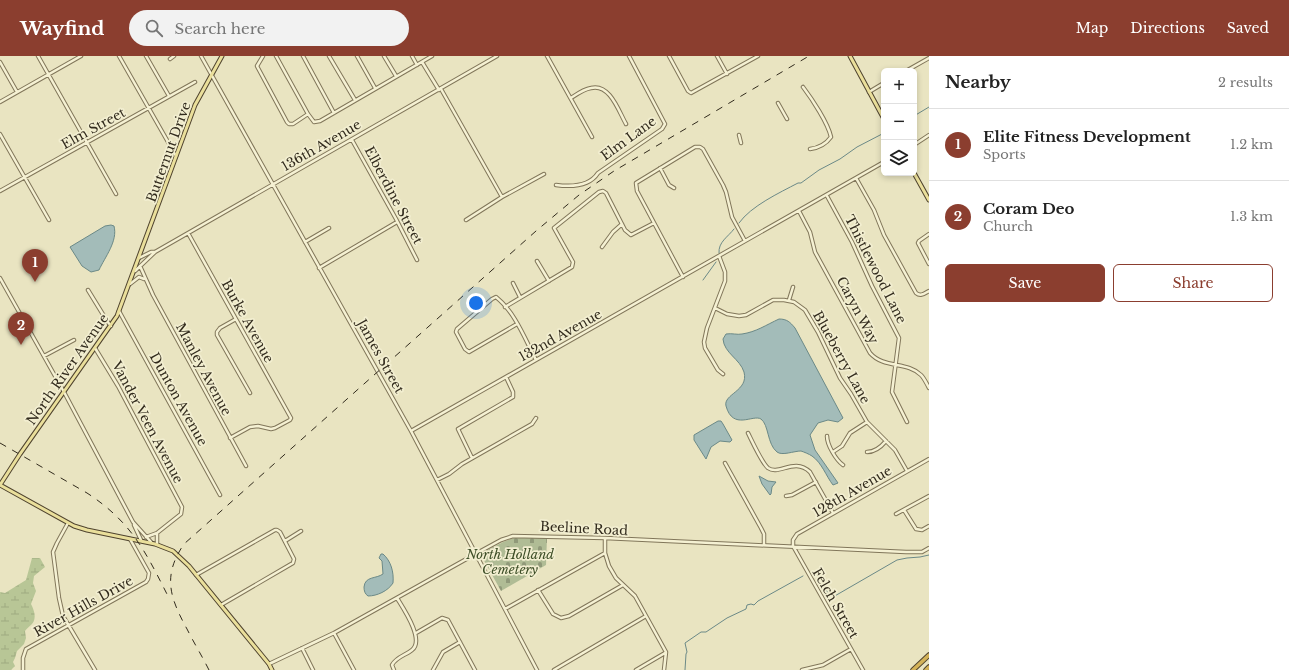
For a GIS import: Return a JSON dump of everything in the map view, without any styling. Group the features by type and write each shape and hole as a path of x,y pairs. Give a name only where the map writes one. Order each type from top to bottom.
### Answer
{"highway":[{"path":"913,670 929,656"},
{"path":"926,670 929,667"}],"main road":[{"name":"Butternut Drive","path":"139,258 195,106 211,73 222,56"},
{"path":"850,56 881,114"},
{"path":"916,176 929,200"},
{"name":"North River Avenue","path":"0,485 22,451 120,312 139,258"},
{"path":"0,485 68,523 87,530 157,544 177,554 221,605 269,664 272,670"}],"street":[{"path":"38,56 116,194"},
{"path":"0,102 80,56"},
{"path":"119,56 176,156"},
{"path":"146,56 168,96"},
{"path":"170,59 174,56"},
{"name":"James Street","path":"201,56 411,431 537,670"},
{"path":"262,56 257,66 288,123 291,124 308,114"},
{"path":"276,56 308,114 312,120 317,122 432,56"},
{"path":"303,56 334,113"},
{"path":"329,56 355,100"},
{"path":"357,56 375,88"},
{"path":"384,56 396,76"},
{"path":"412,56 417,65"},
{"name":"136th Avenue","path":"135,271 155,252 497,56"},
{"path":"547,56 592,137"},
{"name":"Elm Lane","path":"556,185 578,186 592,180 598,173 662,129 665,124 629,56"},
{"path":"669,56 690,93 758,56"},
{"path":"717,56 727,74"},
{"path":"911,68 929,58"},
{"path":"0,62 17,92"},
{"path":"422,62 440,89 502,197"},
{"name":"Elm Street","path":"0,191 195,82"},
{"path":"869,92 881,86"},
{"path":"571,98 589,88 596,87 603,89 611,96 626,124"},
{"path":"803,87 822,117 831,137 816,148 810,149"},
{"path":"778,103 787,119"},
{"path":"0,134 49,220"},
{"path":"739,134 741,143"},
{"path":"917,143 929,135"},
{"name":"Elberdine Street","path":"352,140 417,260"},
{"path":"683,276 635,188 636,182 695,147 700,147 705,152 723,185 732,217 745,241"},
{"name":"132nd Avenue","path":"411,431 718,256 827,196 881,164"},
{"path":"660,168 669,185 674,188"},
{"path":"466,220 502,197 544,174"},
{"path":"856,178 874,210 884,235 916,294 922,295 929,291"},
{"path":"505,307 573,266 573,262 554,228 599,192 601,191 607,196 622,224 630,235 654,223"},
{"name":"Thistlewood Lane","path":"827,196 899,338 892,392 907,422"},
{"name":"Caryn Way","path":"799,211 810,232 815,252 866,347 874,358 895,366 910,368 922,376 929,388"},
{"path":"319,268 397,222"},
{"path":"602,247 613,232 622,224"},
{"path":"305,242 330,228"},
{"name":"Burke Avenue","path":"188,233 291,418 275,428 271,429 258,426 250,427 230,438"},
{"path":"929,234 922,238 918,243 929,264"},
{"name":"136th Avenue","path":"139,258 150,252 155,252"},
{"path":"718,256 722,263 725,277 707,328 704,342 705,348 718,370 723,374"},
{"path":"537,261 549,281"},
{"name":"Manley Avenue","path":"140,266 146,281 246,466"},
{"path":"130,284 139,277 142,277 146,281"},
{"path":"0,278 64,392 133,522 141,540"},
{"path":"513,283 520,297"},
{"path":"715,308 727,314 739,316 746,315 773,300 789,300 793,287"},
{"path":"88,290 106,322 111,326"},
{"path":"517,324 471,350 466,351 456,334 457,329 494,297 498,299 505,307 517,324 536,360"},
{"name":"Blueberry Lane","path":"789,300 798,304 808,313 840,378 852,394 867,422 895,450 907,472"},
{"name":"Dunton Avenue","path":"120,312 220,496"},
{"path":"236,319 220,328 217,335 250,393"},
{"path":"44,356 74,340"},
{"name":"Vander Veen Avenue","path":"96,348 118,386 182,507 181,514 157,533"},
{"path":"472,458 458,429 513,397 513,392 506,377"},
{"path":"437,480 532,424 536,418"},
{"path":"833,452 842,446 850,433 867,422"},
{"path":"748,433 768,468 774,470 801,466 810,472 833,514"},
{"path":"827,436 827,441 838,462 843,466"},
{"path":"867,452 873,452 882,446 886,441"},
{"name":"128th Avenue","path":"793,546 793,540 797,534 929,459"},
{"path":"725,463 762,528 764,534 764,545"},
{"path":"786,496 792,495 816,482"},
{"path":"896,514 929,496"},
{"path":"904,510 912,526 918,530 922,530 929,526"},
{"path":"133,522 149,542"},
{"path":"68,523 55,546 53,558 60,607 63,616 95,670"},
{"path":"196,575 277,530 285,541 294,559 293,563 221,605"},
{"path":"285,541 301,531"},
{"path":"146,537 157,533 157,544"},
{"name":"Beeline Road","path":"269,664 334,633 501,540 513,536 605,538 906,552 922,552 929,548"},
{"name":"River Hills Drive","path":"23,670 23,658 26,649 146,582 149,573 129,538"},
{"path":"605,538 605,553 612,571 623,585 635,596 666,652 664,670"},
{"name":"Felch Street","path":"793,546 861,669"},
{"path":"505,609 605,553"},
{"path":"538,590 553,614 561,618 569,616 623,585"},
{"path":"394,670 392,665 394,661 413,650 416,639 416,633 397,598"},
{"path":"554,670 646,616"},
{"path":"416,633 442,618 445,619 450,623 475,670"},
{"path":"334,633 354,670"},
{"path":"433,670 443,652 460,642"},
{"path":"302,648 313,670"},
{"path":"802,670 823,664 851,649"},
{"path":"636,670 666,652"}],"green space":[{"name":"North Holland Cemetery","path":"516,537 547,538 546,565 501,591 481,555 482,553 503,542"},
{"path":"32,558 40,558 45,567 34,576 33,583 36,591 31,604 35,617 34,622 25,631 26,638 24,644 17,651 13,662 15,666 11,670 0,670 0,592 5,593 26,580"}],"water":[{"path":"105,226 114,226 115,232 113,243 99,270 91,272 82,266 70,247"},
{"path":"779,319 788,321 795,328 843,418 838,422 828,420 818,423 810,435 815,450 838,483 833,485 821,466 812,456 801,451 785,453 777,452 771,444 764,422 761,419 738,420 729,414 726,406 728,398 740,388 745,378 742,367 724,344 723,339 726,334 747,333"},
{"path":"718,421 721,421 732,440 730,442 720,441 711,447 706,459 694,440 694,435"},
{"path":"759,476 768,481 776,482 772,487 770,495 762,484"},
{"path":"381,554 386,557 390,563 393,583 382,592 368,596 365,593 364,588 366,581 383,574 382,561 379,558"}],"waterway":[{"path":"917,114 929,107"},
{"path":"739,223 751,211 766,200 798,183 801,183 819,170 881,135"},
{"path":"719,253 720,246 734,229"},
{"path":"703,280 716,262"},
{"path":"813,572 817,573 829,595 833,597 897,560 929,555"},
{"path":"685,670 687,652 685,643 701,632 706,632 727,618 746,609 747,605 754,605 758,601 803,576"}],"railway":[{"path":"209,670 181,618 176,607 171,587 173,566 184,544 536,231 579,195 614,171 809,56"},
{"path":"0,443 87,493 103,504 116,516 137,540 170,600"}],"place":[{"name":"Elite Fitness Development","path":"35,282"},
{"name":"Coram Deo","path":"21,345"}]}
